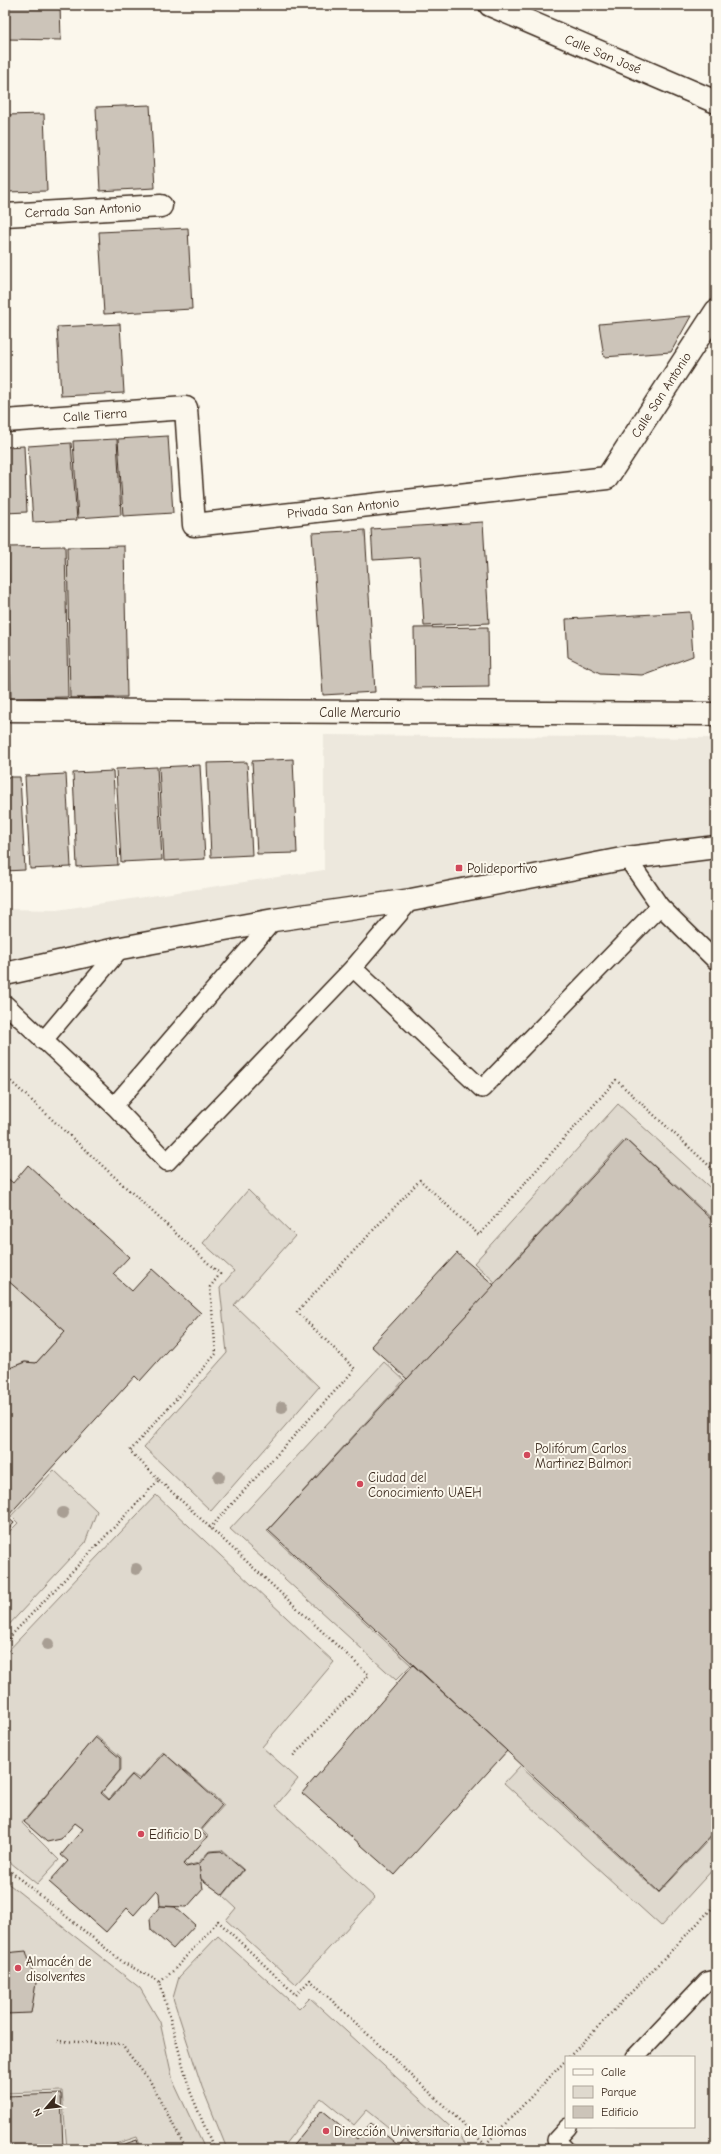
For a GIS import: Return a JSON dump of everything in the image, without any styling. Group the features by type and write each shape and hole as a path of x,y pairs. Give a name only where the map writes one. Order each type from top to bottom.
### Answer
{"street":[{"name":"Calle San José","path":"490,5 716,102"},
{"name":"Cerrada San Antonio","path":"5,215 161,206"},
{"name":"Calle San Antonio","path":"607,478 716,311"},
{"name":"Privada San Antonio","path":"186,408 194,525 607,478"},
{"name":"Calle Tierra","path":"5,421 186,408"},
{"name":"Calle Mercurio","path":"5,710 716,714"},
{"path":"5,974 121,948 274,920 411,900 627,858 716,847"}],"lane":[{"path":"627,858 660,906 716,961"},
{"path":"5,1004 114,1106 167,1162 353,968 411,900"},
{"path":"353,968 482,1089 660,906"},
{"path":"114,1106 274,920"},
{"path":"43,1041 121,948"},
{"path":"636,2056 713,1977"},
{"path":"564,2149 556,2140 567,2128"}],"path":[{"path":"5,1076 220,1274 210,1287 216,1354 130,1451 159,1480 368,1675 293,1756"},
{"path":"210,1528 355,1369 297,1312 420,1180 479,1234 616,1080 716,1172"},
{"path":"5,1642 159,1480"},
{"path":"5,1867 124,1964 160,1982 190,2091 214,2149"},
{"path":"570,2056 716,1904"},
{"path":"160,1982 173,1971 218,1921 296,1995 310,1980 490,2149"},
{"path":"58,2040 121,2044 150,2081 186,2149"},
{"path":"486,2144 565,2061"}],"shaded area":[{"name":"Ciudad del Conocimiento UAEH","path":"324,735 716,738 716,2149 5,2149 5,909 57,910 324,870"}],"green space":[{"path":"618,1104 716,1193 716,1222 625,1139 495,1282 474,1263"},
{"path":"248,1190 295,1236 234,1305 319,1387 211,1511 144,1447 227,1353 220,1288 234,1271 203,1243"},
{"path":"5,1278 65,1331 36,1363 24,1362 5,1370"},
{"path":"384,1362 404,1380 267,1531 411,1665 396,1680 230,1529"},
{"path":"54,1470 97,1511 85,1543 5,1629 5,1536 18,1523 11,1516"},
{"path":"156,1495 334,1662 262,1747 298,1779 276,1806 375,1898 296,1984 226,1920 236,1908 223,1896 244,1870 222,1850 209,1851 198,1863 187,1866 184,1863 208,1836 202,1830 224,1805 163,1752 140,1779 132,1774 109,1799 102,1792 121,1770 121,1757 96,1736 22,1823 59,1860 37,1884 5,1858 5,1654"},
{"path":"520,1766 659,1893 716,1832 716,1866 661,1926 504,1783"},
{"path":"5,1881 140,1988 160,2022 173,2081 205,2149 142,2149 137,2137 100,2149 67,2149 62,2091 5,2093"},
{"path":"218,1936 299,2009 310,1998 457,2133 470,2149 426,2149 403,2129 398,2135 367,2110 354,2125 321,2098 281,2149 227,2149 202,2087 173,1998 179,1977"}],"building":[{"path":"5,5 60,5 61,40 5,39"},
{"path":"150,105 155,188 100,191 96,107"},
{"path":"44,114 47,191 5,192 5,115"},
{"path":"188,228 192,309 104,314 99,232"},
{"path":"691,316 671,352 604,357 599,324"},
{"path":"120,324 124,393 61,396 57,327"},
{"path":"168,436 173,513 123,516 118,439"},
{"path":"117,439 121,515 78,518 73,441"},
{"path":"71,443 77,520 33,522 28,446"},
{"path":"24,446 27,512 5,513 5,447"},
{"path":"483,522 489,623 424,626 420,557 373,560 371,529"},
{"path":"365,530 375,692 323,695 312,533"},
{"path":"65,546 68,697 11,698 8,547"},
{"path":"124,546 127,697 70,698 67,547"},
{"path":"690,612 693,656 642,675 600,673 568,657 566,619"},
{"path":"488,627 489,687 415,688 414,628"},
{"path":"293,759 297,853 257,854 252,761"},
{"path":"247,762 252,855 211,857 207,763"},
{"path":"200,765 205,859 164,861 159,767"},
{"path":"157,767 162,860 121,862 116,769"},
{"path":"113,771 118,865 77,867 73,773"},
{"path":"66,774 71,867 30,869 25,776"},
{"path":"5,777 20,777 25,870 5,871"},
{"name":"Polifórum Carlos Martinez Balmori","path":"626,1140 716,1224 716,1830 659,1892 268,1530"},
{"path":"28,1165 129,1257 113,1274 132,1291 152,1269 201,1313 140,1381 135,1376 7,1517 14,1523 5,1533 5,1370 25,1362 36,1363 65,1331 5,1278 5,1176 13,1183"},
{"path":"457,1253 494,1285 407,1379 371,1346"},
{"path":"413,1665 507,1751 395,1875 302,1793"},
{"name":"Edificio D","path":"95,1737 120,1758 120,1770 101,1793 109,1800 132,1775 139,1781 164,1753 222,1805 200,1831 207,1837 183,1864 186,1867 199,1864 203,1889 187,1907 160,1906 159,1893 156,1890 134,1915 127,1908 106,1932 49,1882 68,1861 61,1855 83,1829 75,1823 61,1839 47,1842 24,1822"},
{"path":"221,1851 243,1870 223,1895 201,1879 199,1864 209,1852"},
{"path":"160,1906 175,1907 195,1925 173,1949 151,1930 150,1919"},
{"name":"Almacén de disolventes","path":"26,1951 36,1983 31,2013 5,2014 5,1953"},
{"path":"61,2094 63,2149 5,2149 5,2096"},
{"name":"Dirección Universitaria de Idiomas","path":"322,2110 357,2139 371,2123 399,2146 405,2139 417,2149 290,2149"},
{"path":"137,2140 140,2149 109,2149"}],"place":[{"name":"Polideportivo","path":"459,868"},
{"name":"Polifórum Carlos Martinez Balmori","path":"527,1455"},
{"name":"Ciudad del Conocimiento UAEH","path":"360,1484"},
{"name":"Edificio D","path":"141,1834"},
{"name":"Almacén de disolventes","path":"18,1968"},
{"name":"Dirección Universitaria de Idiomas","path":"326,2131"}]}
